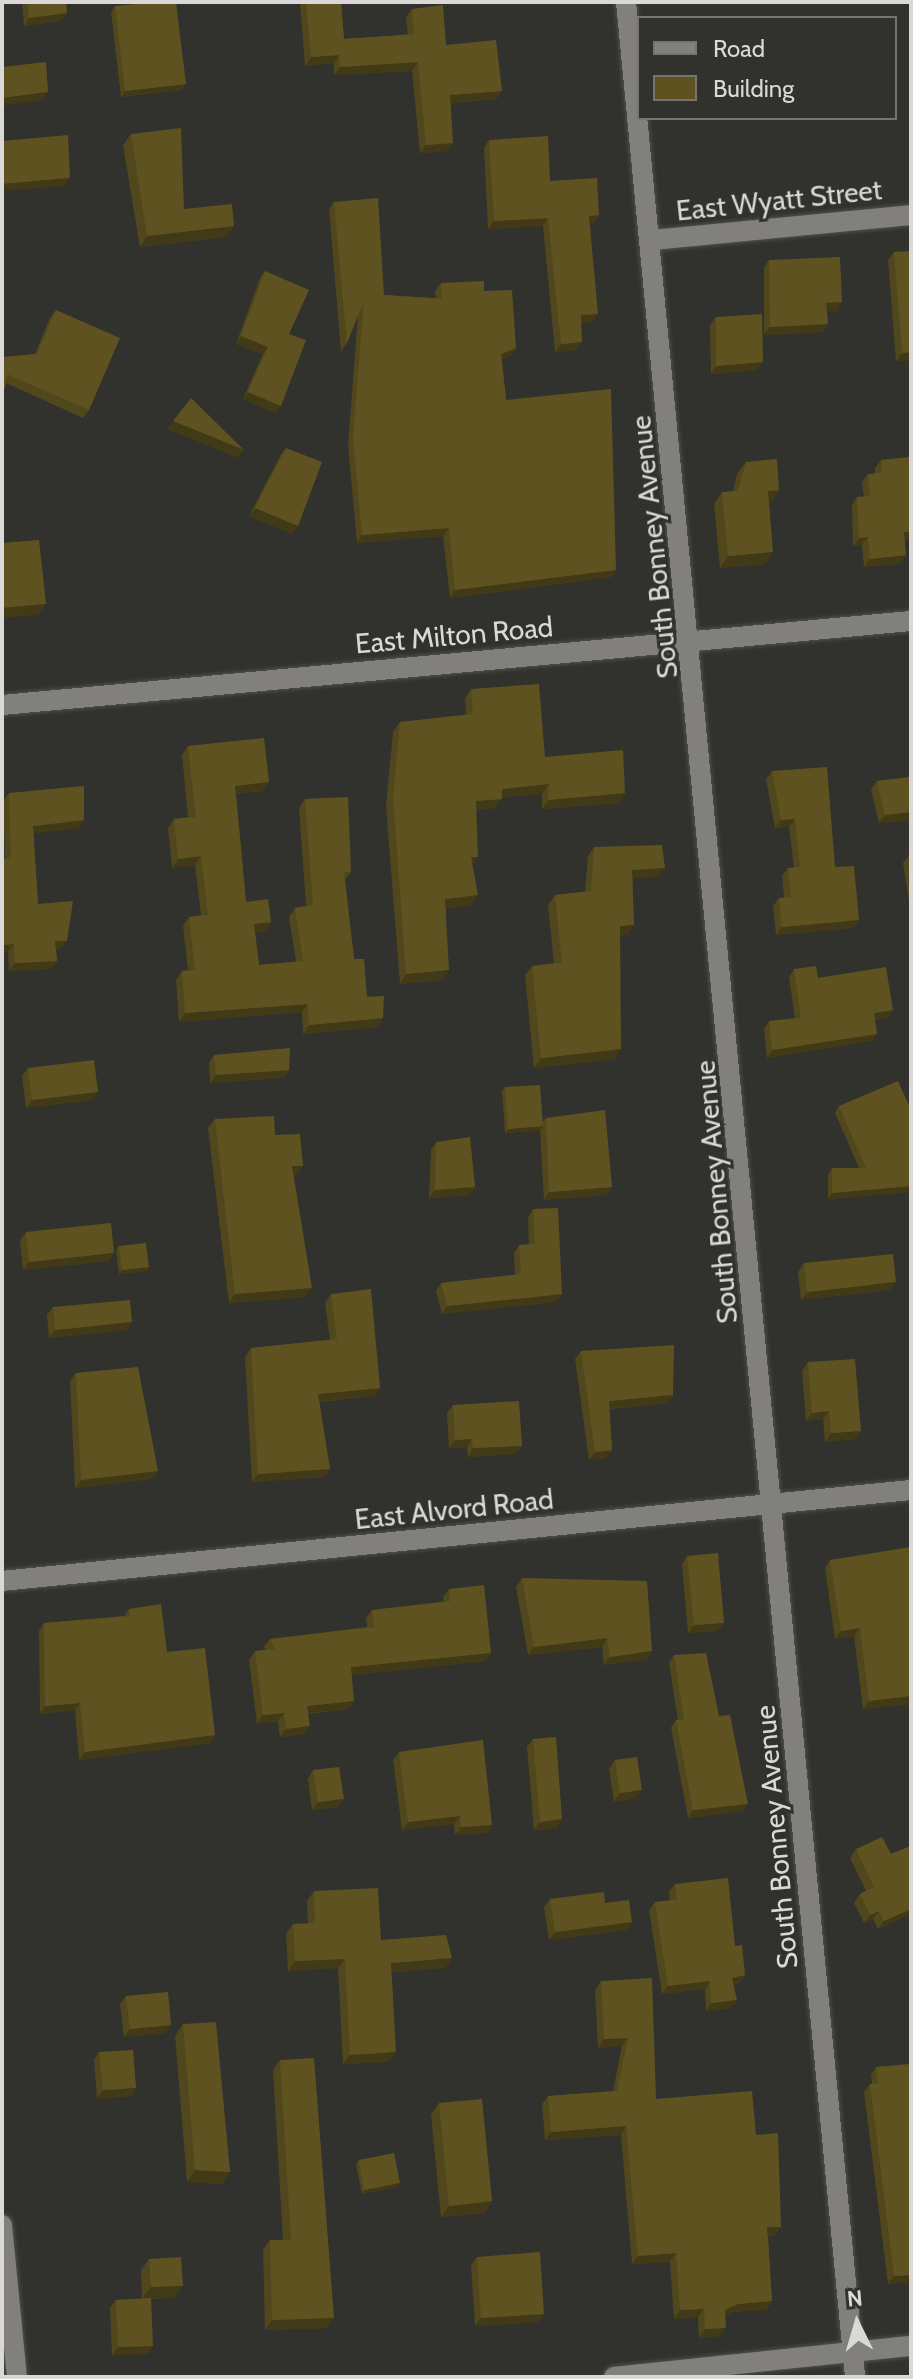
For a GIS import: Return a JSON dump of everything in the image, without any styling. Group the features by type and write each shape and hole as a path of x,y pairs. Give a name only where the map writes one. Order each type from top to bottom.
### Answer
{"street":[{"name":"South Bonney Avenue","path":"626,2 637,103"},
{"name":"South Bonney Avenue","path":"639,120 693,641 855,2377"},
{"name":"East Wyatt Street","path":"652,240 911,215"},
{"name":"East Milton Road","path":"2,705 911,621"},
{"name":"East Alvord Road","path":"2,1581 911,1490"},
{"path":"2,2225 17,2377"},
{"path":"614,2377 911,2346"}],"building":[{"path":"28,2 66,2 67,13 29,18"},
{"path":"176,2 186,84 125,91 115,6"},
{"path":"306,2 341,2 344,39 414,34 412,9 443,5 446,45 496,40 502,91 450,95 453,143 426,145 418,62 340,67 339,55 311,57"},
{"path":"46,62 48,92 2,98 2,67"},
{"path":"181,128 184,209 232,204 234,226 147,236 131,134"},
{"path":"68,135 70,178 2,184 2,141"},
{"path":"548,136 550,181 597,178 599,215 589,216 598,314 581,315 582,342 561,344 548,218 494,221 489,140"},
{"path":"378,198 384,295 442,299 441,283 484,281 484,291 512,290 516,348 501,354 506,400 611,389 616,570 455,590 449,528 362,535 353,437 364,301 347,343 334,202"},
{"path":"911,251 911,352 902,353 894,252"},
{"path":"840,257 842,302 826,303 828,324 770,327 769,260"},
{"path":"265,271 309,290 289,334 306,340 281,406 248,392 268,347 241,336"},
{"path":"56,310 120,338 89,410 7,374 5,389 2,389 2,342 4,357 37,354"},
{"path":"762,314 763,362 716,366 716,317"},
{"path":"191,398 244,450 173,421"},
{"path":"286,448 322,462 298,526 255,508"},
{"path":"911,457 911,532 904,532 906,555 870,559 868,537 859,538 857,497 870,496 868,474 882,473 881,460"},
{"path":"777,459 779,490 768,491 773,552 728,556 722,492 738,491 746,462"},
{"path":"39,540 46,604 2,608 2,543"},
{"path":"539,684 545,757 623,750 625,793 548,800 549,784 502,789 502,799 476,801 478,857 471,857 478,895 445,899 449,970 406,974 393,797 400,722 473,714 471,689"},
{"path":"264,738 269,782 235,786 246,902 268,899 271,922 254,924 259,965 303,961 295,908 313,905 305,799 348,797 351,872 344,872 354,959 364,959 367,997 384,996 383,1018 309,1025 308,1004 185,1013 182,971 195,970 189,917 208,915 201,856 178,859 174,819 196,817 188,746"},
{"path":"827,767 835,867 854,866 859,920 782,927 779,898 791,897 788,868 800,867 795,819 781,820 772,771"},
{"path":"911,777 911,812 885,815 877,781"},
{"path":"84,786 84,820 33,826 38,904 73,901 67,941 55,941 57,961 15,963 14,944 3,945 2,939 2,859 11,859 9,793"},
{"path":"662,845 665,868 632,870 634,925 620,926 621,1049 541,1058 532,966 562,963 555,895 591,891 594,847"},
{"path":"816,966 818,978 886,967 893,1010 874,1013 877,1034 772,1050 769,1021 801,1018 794,969"},
{"path":"290,1048 289,1070 216,1075 214,1055"},
{"path":"94,1060 98,1092 32,1100 28,1068"},
{"path":"898,1081 911,1110 911,1166 903,1167 911,1167 911,1186 832,1193 832,1168 866,1168 839,1106"},
{"path":"540,1085 543,1126 508,1129 505,1087"},
{"path":"605,1110 612,1187 549,1192 546,1118"},
{"path":"274,1116 275,1135 300,1134 303,1166 292,1166 312,1288 235,1294 215,1119"},
{"path":"470,1137 475,1187 435,1190 436,1142"},
{"path":"558,1208 562,1294 447,1306 441,1283 521,1274 519,1245 535,1244 533,1209"},
{"path":"111,1223 114,1253 29,1262 26,1232"},
{"path":"146,1243 149,1267 122,1270 119,1246"},
{"path":"893,1254 896,1282 807,1292 804,1263"},
{"path":"371,1289 380,1388 318,1394 330,1469 258,1474 251,1348 337,1339 331,1294"},
{"path":"130,1300 132,1322 55,1330 53,1307"},
{"path":"674,1345 673,1395 609,1401 612,1450 595,1452 581,1351"},
{"path":"855,1359 861,1431 831,1433 829,1411 812,1413 808,1362"},
{"path":"138,1367 158,1471 81,1480 76,1373"},
{"path":"519,1401 522,1446 473,1448 472,1439 455,1440 453,1405"},
{"path":"911,1547 911,1696 869,1701 860,1628 841,1631 830,1560"},
{"path":"718,1553 724,1623 694,1625 687,1556"},
{"path":"522,1578 647,1581 652,1651 610,1657 607,1638 534,1647"},
{"path":"484,1585 491,1653 351,1667 354,1701 307,1706 310,1726 286,1729 284,1713 263,1715 255,1651 275,1649 270,1639 374,1627 372,1610 450,1601 449,1589"},
{"path":"161,1604 167,1652 205,1648 215,1735 85,1752 80,1703 45,1706 44,1623 130,1616 129,1609"},
{"path":"706,1653 719,1716 730,1715 748,1804 693,1810 676,1720 684,1719 674,1655"},
{"path":"556,1737 562,1819 540,1822 533,1739"},
{"path":"483,1740 492,1825 461,1827 460,1816 408,1822 399,1752"},
{"path":"637,1757 642,1790 620,1793 615,1760"},
{"path":"339,1767 344,1799 318,1802 313,1770"},
{"path":"882,1837 891,1854 911,1846 911,1909 884,1921 879,1911 870,1915 860,1894 874,1887 856,1849"},
{"path":"728,1878 735,1946 742,1945 745,1975 732,1978 737,2000 711,2003 710,1981 668,1986 655,1902 677,1900 675,1884"},
{"path":"378,1888 381,1940 446,1935 452,1958 391,1963 396,2052 350,2055 345,1959 295,1961 293,1924 315,1923 314,1891"},
{"path":"604,1892 605,1903 629,1900 632,1922 555,1932 550,1899"},
{"path":"652,1978 656,2099 752,2091 756,2135 778,2133 781,2227 767,2227 772,2301 738,2304 725,2310 726,2328 705,2329 704,2309 680,2310 676,2253 638,2256 626,2126 551,2132 548,2096 617,2091 628,2038 604,2039 601,1981"},
{"path":"168,1992 171,2025 130,2029 126,1996"},
{"path":"216,2022 230,2172 195,2170 183,2024"},
{"path":"133,2050 136,2088 103,2090 99,2052"},
{"path":"314,2058 334,2318 272,2320 270,2240 291,2240 280,2060"},
{"path":"911,2064 911,2275 894,2276 870,2084 878,2083 876,2067"},
{"path":"482,2099 492,2201 449,2206 439,2103"},
{"path":"394,2153 400,2183 364,2190 359,2160"},
{"path":"540,2252 544,2314 481,2318 477,2257"},
{"path":"181,2257 183,2286 151,2287 149,2259"},
{"path":"151,2298 153,2346 118,2347 116,2300"}]}
